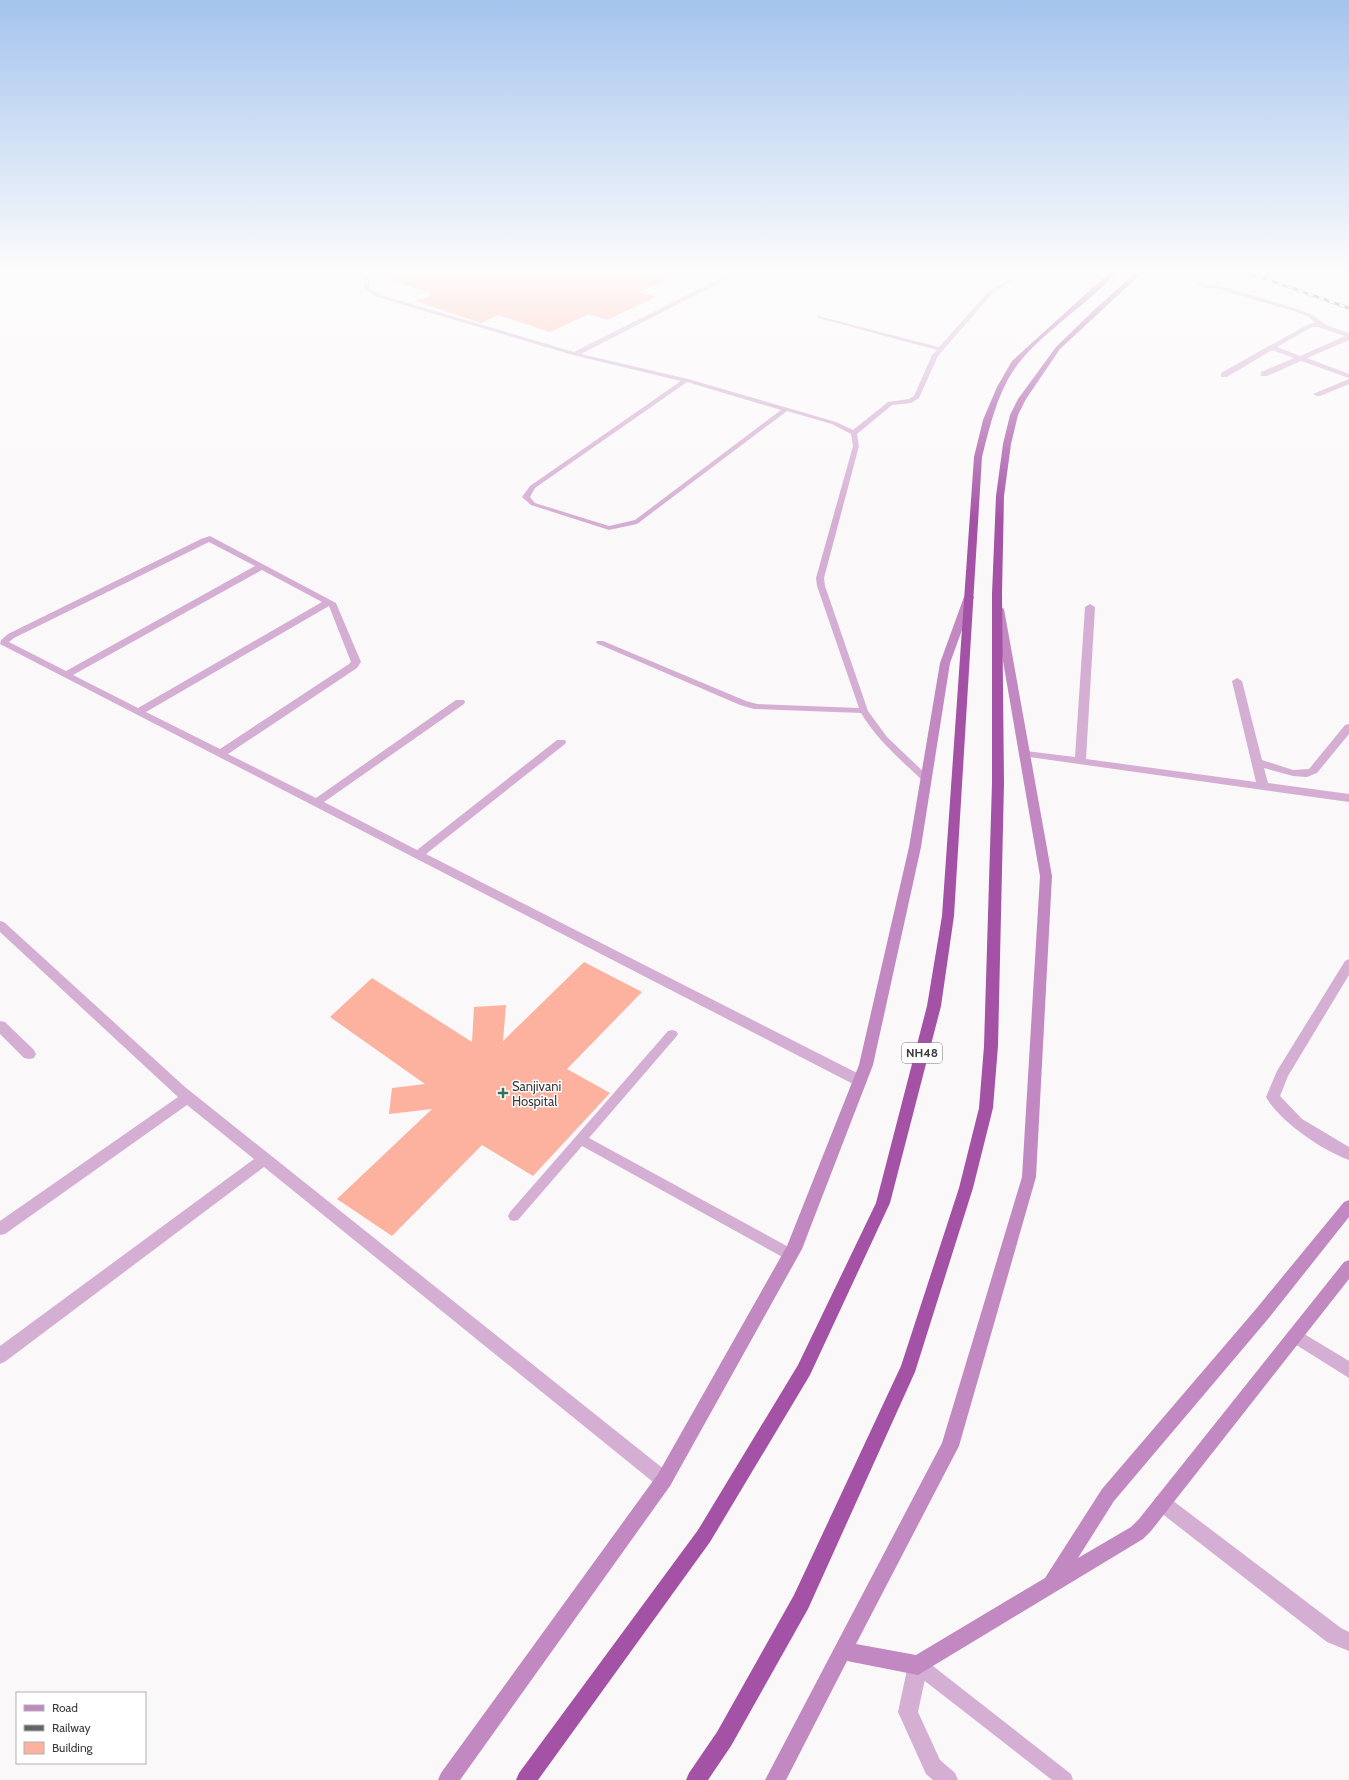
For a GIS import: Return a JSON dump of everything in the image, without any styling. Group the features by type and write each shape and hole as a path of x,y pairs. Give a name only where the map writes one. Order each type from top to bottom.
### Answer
{"highway":[{"name":"NH48","path":"526,1780 704,1536 804,1370 883,1203 934,1006 948,916 978,457 987,420 1001,387 1016,363 1023,355"},
{"path":"696,1780 724,1739 801,1602 909,1367 971,1166 986,1108 992,1046 998,783 997,594 1000,496 1007,444 1014,415 1022,399 1053,355"}],"street":[{"path":"1224,375 1257,355"},
{"path":"1293,355 1349,376"},
{"path":"1264,374 1307,355"},
{"path":"1318,394 1349,381"},
{"path":"220,754 353,666 356,662 333,605 329,602 213,540 207,540 18,632 6,639 4,642 5,644 66,675 220,754 860,1081"},
{"path":"66,675 262,566"},
{"path":"448,1780 664,1480 791,1255 866,1065 914,854 945,663 970,594"},
{"path":"776,1780 950,1446 1029,1177 1046,876 997,594"},
{"path":"138,712 329,602"},
{"path":"1080,761 1090,607"},
{"path":"1237,681 1263,786"},
{"path":"316,803 460,702"},
{"path":"1257,762 1296,773 1309,773 1313,771 1349,727"},
{"path":"418,855 561,742"},
{"path":"1026,754 1349,798"},
{"path":"0,925 157,1071 188,1097 664,1480"},
{"path":"1349,964 1282,1074 1272,1097 1282,1111 1300,1125 1349,1154"},
{"path":"0,1026 29,1054"},
{"path":"0,1229 188,1097"},
{"path":"0,1356 264,1159"},
{"path":"1052,1584 1108,1495 1262,1314 1349,1206"},
{"path":"843,1651 918,1665 1137,1533 1296,1336 1349,1267"},
{"path":"1296,1336 1349,1370"},
{"path":"1162,1503 1334,1635 1349,1642"},
{"path":"918,1665 908,1712 933,1767 948,1780"}],"lane":[{"path":"579,355 686,380 834,423 854,433"},
{"path":"854,433 890,403 910,401 917,397 932,359 936,355"},
{"path":"686,380 532,487 526,497 534,504 609,528 637,522 786,409"},
{"path":"854,433 856,446 820,578 821,586 864,711 876,730 926,779"},
{"path":"600,643 743,703 757,707 864,711"},
{"path":"514,1216 672,1034"},
{"path":"581,1138 791,1255"},
{"path":"918,1665 1065,1780"}],"building":[{"path":"584,962 642,992 567,1069 610,1093 533,1176 482,1145 392,1236 337,1199 432,1109 389,1114 392,1088 425,1084 330,1017 372,978 472,1042 474,1007 506,1005 503,1041"}],"place":[{"name":"Sanjivani Hospital","path":"503,1093"}]}
